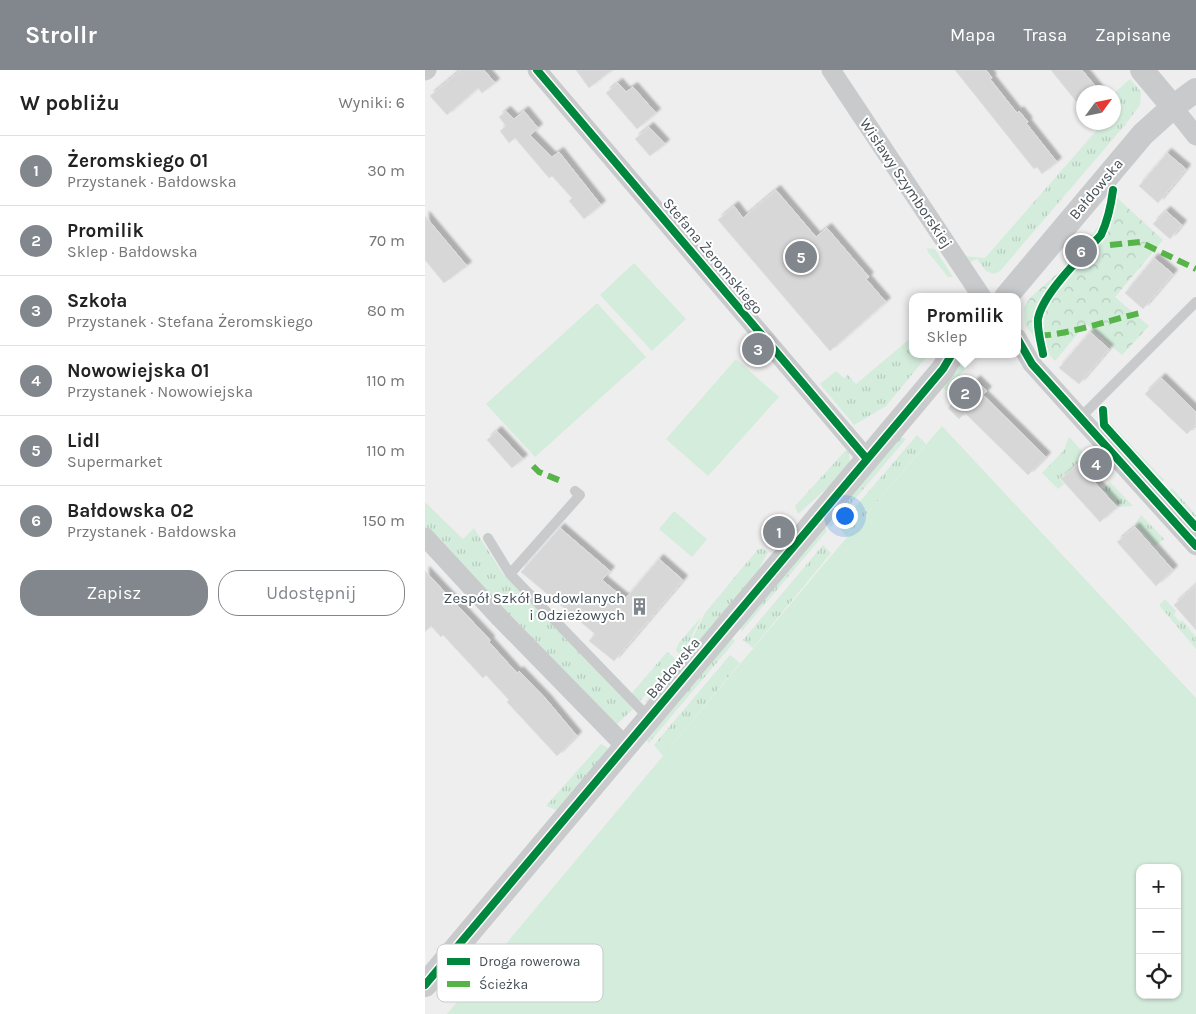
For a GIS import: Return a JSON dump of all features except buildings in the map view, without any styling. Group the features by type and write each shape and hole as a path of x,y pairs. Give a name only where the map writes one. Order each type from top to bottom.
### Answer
{"street":[{"name":"Stefana Żeromskiego","path":"537,70 867,459"},
{"name":"Wisławy Szymborskiej","path":"831,70 979,293"},
{"path":"1142,70 1196,136"},
{"name":"Bałdowska","path":"1009,293 1143,134 1173,107 1196,90"},
{"path":"1025,358 1196,546"},
{"name":"Bałdowska","path":"459,944 947,362"},
{"path":"425,538 625,746"},
{"name":"Bałdowska","path":"425,985 437,971"}],"lane":[{"path":"1080,418 1196,302"},
{"path":"510,574 580,495 575,491"},
{"path":"489,538 510,574 649,718"}],"green space":[{"path":"1130,79 1141,92 1140,105 1121,130 1121,87"},
{"path":"1097,130 1121,130 1000,271 994,274 986,271 977,259 968,263 964,256 985,258"},
{"path":"1115,196 1163,240 1115,297 1149,326 1122,355 1086,324 1055,361 1025,326 1024,307 1030,298 1074,258 1095,231"},
{"path":"927,248 935,249 953,277 948,277 928,252"},
{"path":"634,263 686,319 652,351 600,295"},
{"path":"597,303 646,357 535,457 486,404"},
{"path":"909,340 909,358 926,358 886,406 854,425 820,384 836,371 844,378 848,375 856,384"},
{"path":"736,359 779,397 708,476 666,439"},
{"path":"962,361 968,366 946,391 942,387"},
{"path":"1105,417 1164,480 1161,484 1107,426"},
{"path":"942,426 1196,698 1196,1014 447,1014 457,1002 603,1002 603,944 506,944"},
{"path":"917,435 926,444 847,537 838,527"},
{"path":"899,436 906,439 831,527 824,521"},
{"path":"1069,437 1104,475 1098,481 1079,461 1060,479 1064,484 1058,489 1042,473 1064,450"},
{"path":"846,450 850,458 845,472 798,514 795,506"},
{"path":"1110,482 1133,506 1119,507 1103,489"},
{"path":"1172,488 1196,515 1196,523 1168,492"},
{"path":"425,502 463,539 474,528 503,574 633,709 616,725 425,527"},
{"path":"674,511 707,539 692,557 659,529"},
{"path":"1141,515 1164,539 1155,546 1135,524"},
{"path":"823,525 827,531 742,631 740,628"},
{"path":"823,545 831,553 753,648 743,640"},
{"path":"758,549 768,552 753,580 649,702 645,702 685,659 683,657 705,613"},
{"path":"1165,599 1176,611 1174,615 1180,622 1182,620 1196,637 1196,649 1159,605"},
{"path":"701,617 682,656 676,651 678,644"},
{"path":"730,637 735,641 649,743 646,740"},
{"path":"667,652 677,660 640,701 631,694"},
{"path":"730,655 740,663 663,756 654,745"},
{"path":"601,744 608,748 607,753 562,808 556,810 546,806"}],"marked path":[{"path":"1110,245 1140,242 1196,269"},
{"path":"1039,336 1077,330 1140,313"},
{"path":"533,466 539,472 561,481"}],"cycle path":[{"path":"537,70 867,459"},
{"path":"1043,354 1038,323 1041,309 1064,275 1101,235 1109,213 1113,190"},
{"path":"1021,345 1032,364 1196,546"},
{"path":"459,944 943,369 950,358"},
{"path":"1103,410 1104,425 1196,527"},
{"path":"425,985 437,971"}],"place":[{"name":"Bałdowska 02","path":"1081,251"},
{"name":"Lidl","path":"801,257"},
{"name":"Szkoła","path":"758,349"},
{"name":"Promilik","path":"965,393"},
{"name":"Nowowiejska 01","path":"1096,464"},
{"name":"Żeromskiego 01","path":"779,532"},
{"name":"Zespół Szkół Budowlanych i Odzieżowych","path":"639,607"}]}
